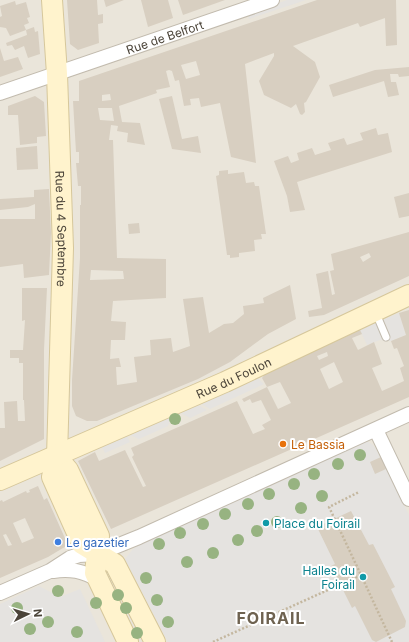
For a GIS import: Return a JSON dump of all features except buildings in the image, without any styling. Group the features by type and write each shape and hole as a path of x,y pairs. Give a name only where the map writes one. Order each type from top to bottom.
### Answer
{"main road":[{"name":"Rue du 4 Septembre","path":"52,0 57,74 63,248 57,457"},
{"name":"Rue du Foulon","path":"0,480 57,457 218,386 409,295"},
{"path":"57,457 68,470 99,536 95,573 128,642"},
{"path":"97,554 115,564 155,642"}],"street":[{"name":"Rue de Belfort","path":"0,93 272,0"},
{"path":"0,593 50,571 70,558 79,555 97,554 409,414"},
{"path":"376,430 409,499"},
{"path":"50,571 65,569 76,570 99,580"}],"lane":[{"path":"375,311 386,337"}],"path":[{"path":"359,492 329,507 392,642"},
{"path":"214,642 361,575"}],"shaded area":[{"path":"0,0 409,0 409,642 0,642"},
{"path":"287,0 306,0 249,19 247,14"},
{"path":"399,313 406,335 391,341 380,340 367,345 360,330"},
{"path":"255,376 264,384 210,409 198,402"},
{"path":"196,404 207,410 190,418 179,412"},
{"path":"172,415 168,426 139,439 130,435"},
{"path":"127,436 130,442 105,453 102,447"},
{"name":"Place du Foirail","path":"366,441 372,444 376,449 409,515 409,642 168,642 125,559 132,550 149,537"},
{"path":"39,586 60,597 80,589 105,642 0,642 0,604"}],"place":[{"name":"Le Bassia","path":"283,444"},
{"name":"Place du Foirail","path":"266,523"},
{"name":"Le gazetier","path":"58,542"},
{"name":"Halles du Foirail","path":"363,577"}],"district":[{"name":"FOIRAIL","path":"271,618"}]}
